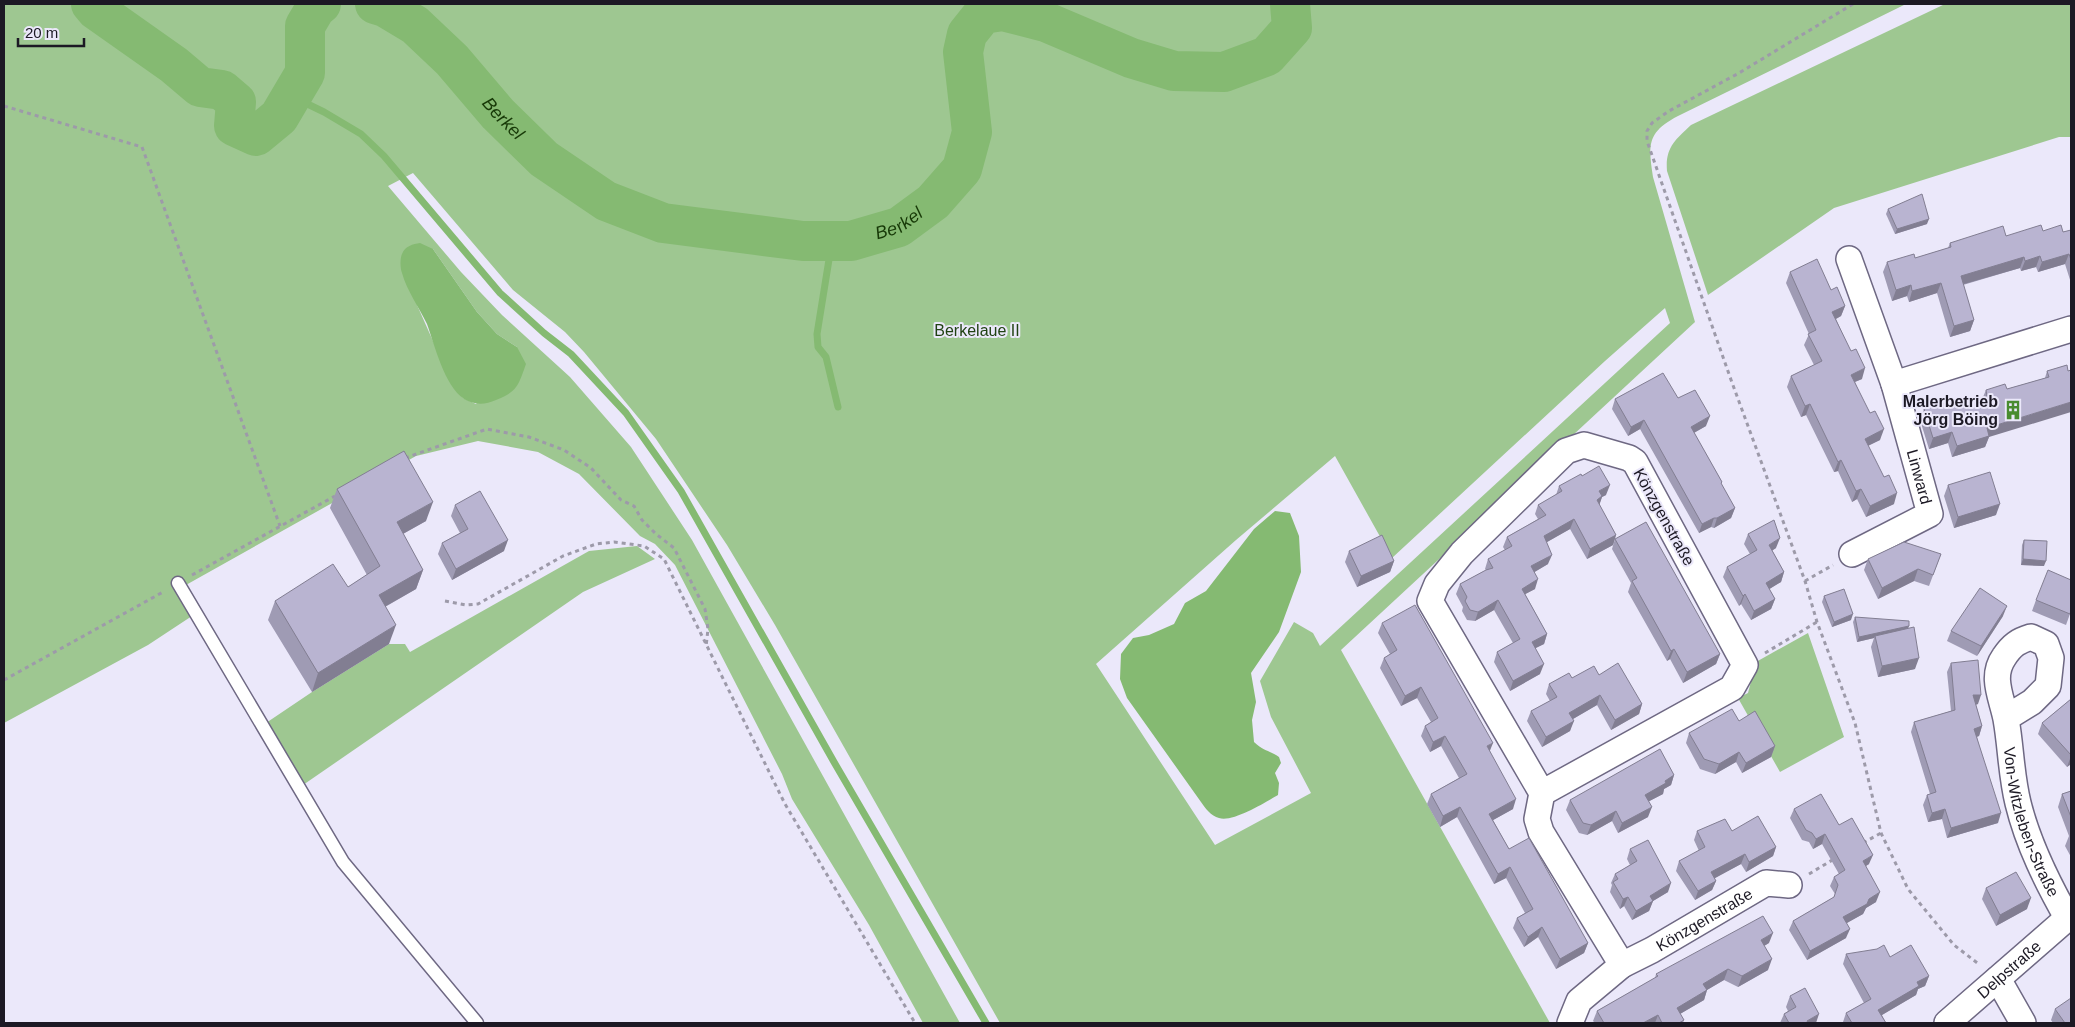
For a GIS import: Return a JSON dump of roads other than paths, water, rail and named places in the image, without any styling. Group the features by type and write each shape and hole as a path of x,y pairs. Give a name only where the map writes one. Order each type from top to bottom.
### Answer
{"street":[{"name":"Linward","path":"1848,259 1894,384 1930,514 1852,554"},
{"path":"1894,384 2071,329"},
{"name":"Könzgenstraße","path":"1584,444 1629,458 1634,462 1745,665 1732,688 1542,794 1430,601 1437,584 1462,553 1566,451 1584,444"},
{"name":"Von-Witzleben-Straße","path":"2006,718 2011,769 2027,835 2045,878 2069,917"},
{"path":"1542,794 1536,819 1541,832 1622,965"},
{"name":"Könzgenstraße","path":"1570,1023 1579,1001 1622,965 1652,950 1766,883 1789,885"},
{"name":"Delpstraße","path":"1947,1023 2069,917"},
{"path":"1998,979 2022,1023"}],"lane":[{"path":"178,583 342,862 477,1023"}],"waterway":[{"name":"Berkel","path":"91,4 96,10 174,65 200,87 222,90 236,102 234,126 256,136 279,117 305,73 305,26 315,9 321,4"},
{"name":"Berkel","path":"375,4 385,7 415,25 452,60 498,114 544,159 606,201 663,223 803,241 851,241 899,227 933,202 962,169 972,132 963,52 967,34 983,14 1003,11 1046,22 1131,58 1174,71 1224,72 1267,56 1292,28 1290,4"},
{"path":"293,97 324,112 361,134 384,156 500,293 544,333 571,354 626,413 681,491 834,762 986,1023"},
{"path":"832,241 817,334 818,347 826,357 838,407"}],"place":[{"name":"Malerbetrieb Jörg Böing","path":"2013,410"}],"park label":[{"name":"Berkelaue II","path":"977,330"}]}
